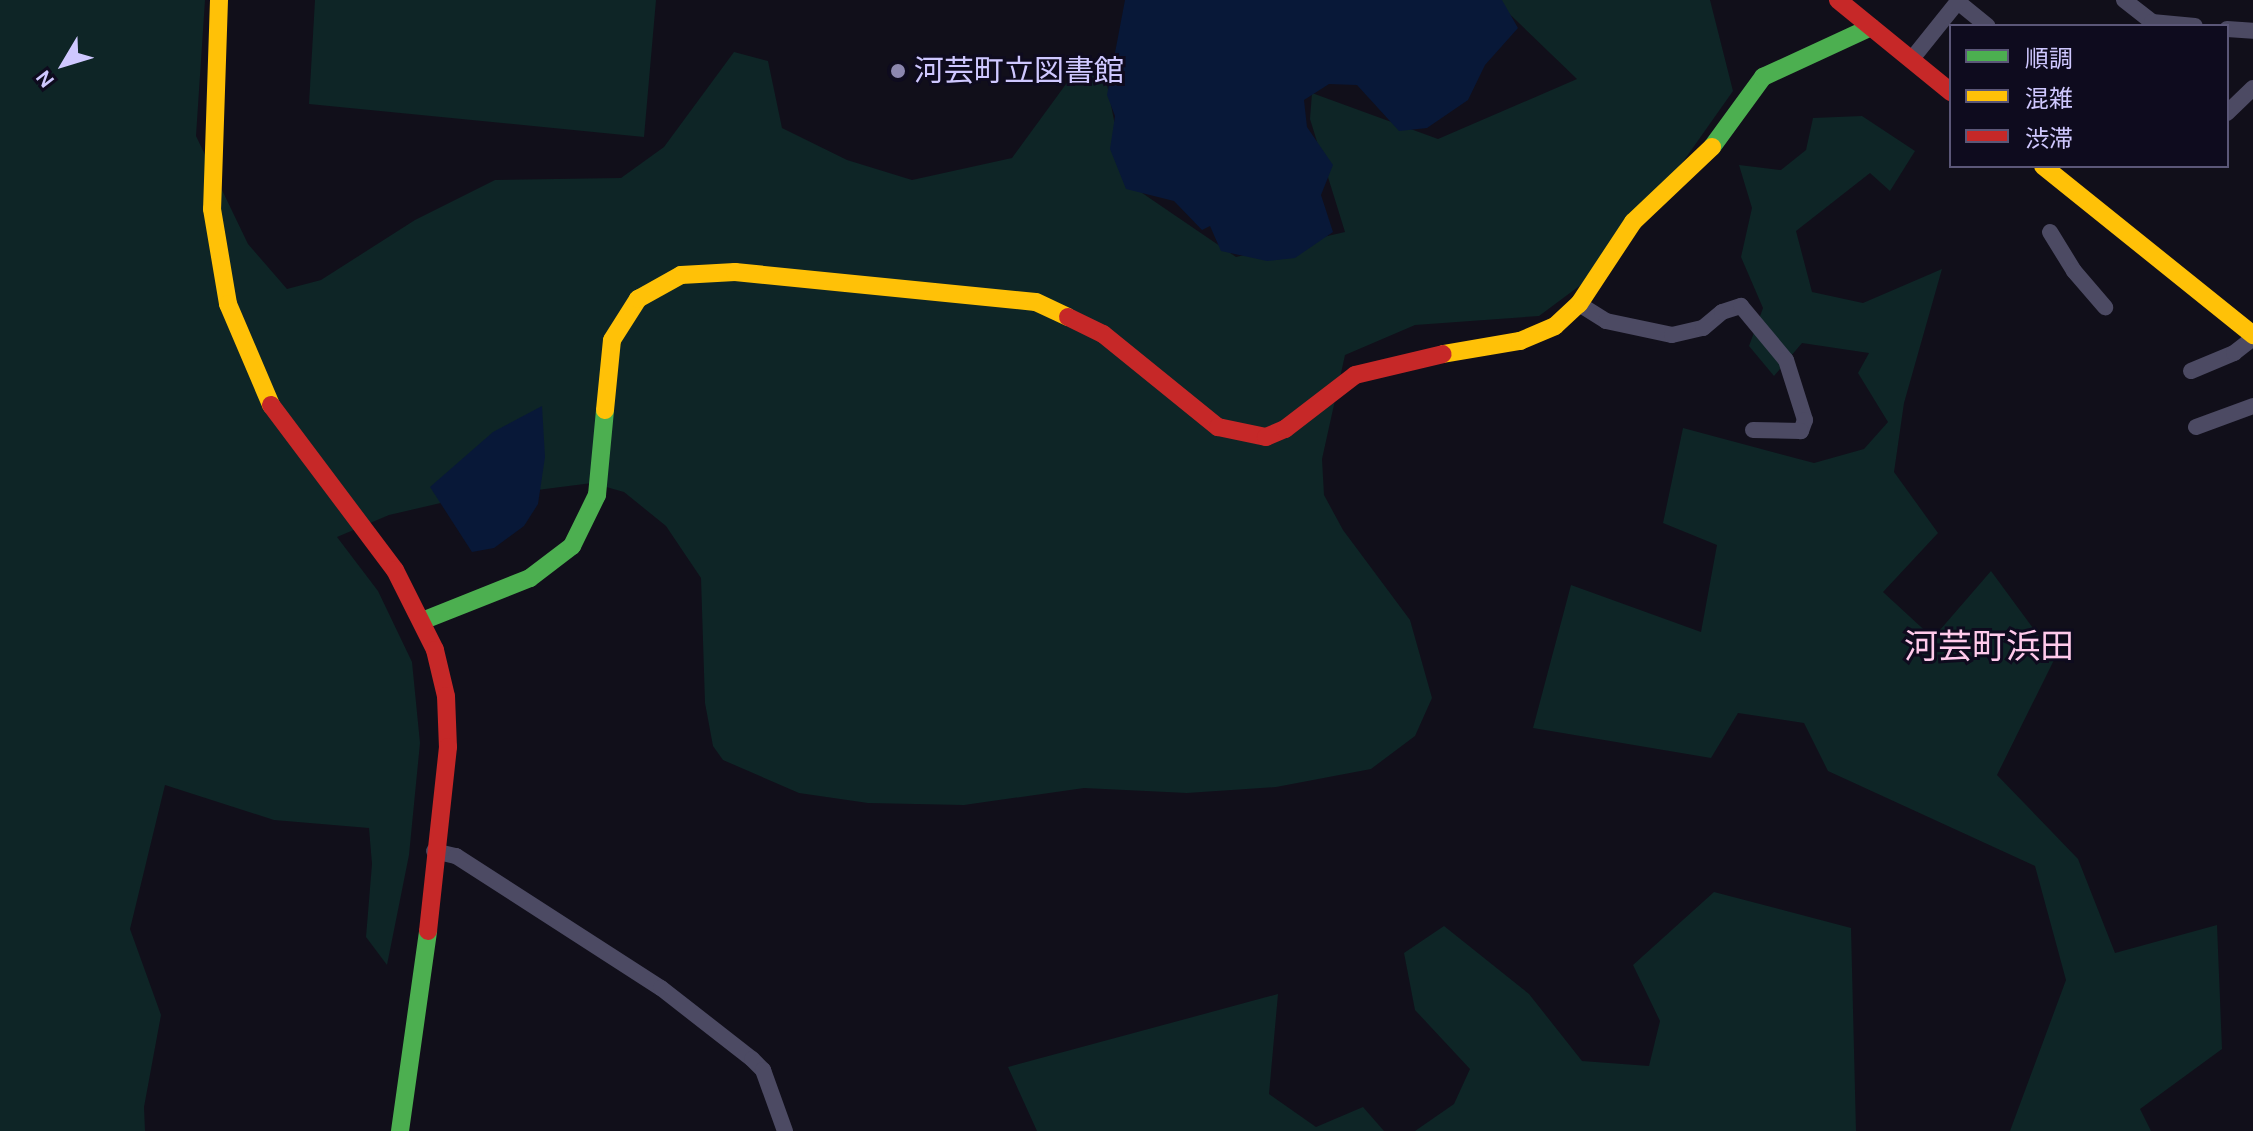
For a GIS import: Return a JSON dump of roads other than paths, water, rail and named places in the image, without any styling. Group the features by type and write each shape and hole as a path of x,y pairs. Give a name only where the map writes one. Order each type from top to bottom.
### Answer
{"street":[{"path":"219,0 212,209 216,259 232,316 277,420 395,570 422,621 441,670 449,723 424,970 400,1131"},
{"path":"1838,0 1949,90"},
{"path":"2124,0 2152,22 2174,24"},
{"path":"1911,60 1958,1 1986,24"},
{"path":"422,621 530,578 572,546 597,495 612,340 638,299 681,275 735,272 1036,302 1103,334 1218,427 1252,438 1285,429 1355,375 1542,334 1579,304 1633,222 1714,145 1763,77 1871,27"},
{"path":"2229,29 2253,31"},
{"path":"2229,111 2253,88"},
{"path":"2045,168 2253,337 2234,353 2191,371"},
{"path":"2050,232 2105,307"},
{"path":"1579,304 1606,321 1672,335 1703,328 1722,312 1741,306 1786,360 1805,420 1801,431 1753,430"},
{"path":"2196,427 2253,406"},
{"path":"434,851 456,856 661,988 752,1059 763,1070 785,1131"}],"water":[{"path":"1125,0 1502,0 1518,28 1485,65 1468,100 1427,128 1399,131 1357,85 1329,84 1304,100 1307,127 1333,165 1321,195 1333,232 1295,258 1267,261 1221,251 1210,226 1202,230 1174,201 1126,189 1110,149 1115,116 1107,95"},
{"path":"542,406 545,457 538,504 524,526 494,548 472,552 430,487 493,432"}],"place":[{"name":"河芸町立図書館","path":"898,71"}],"district":[{"name":"河芸町浜田","path":"1989,648"}]}
